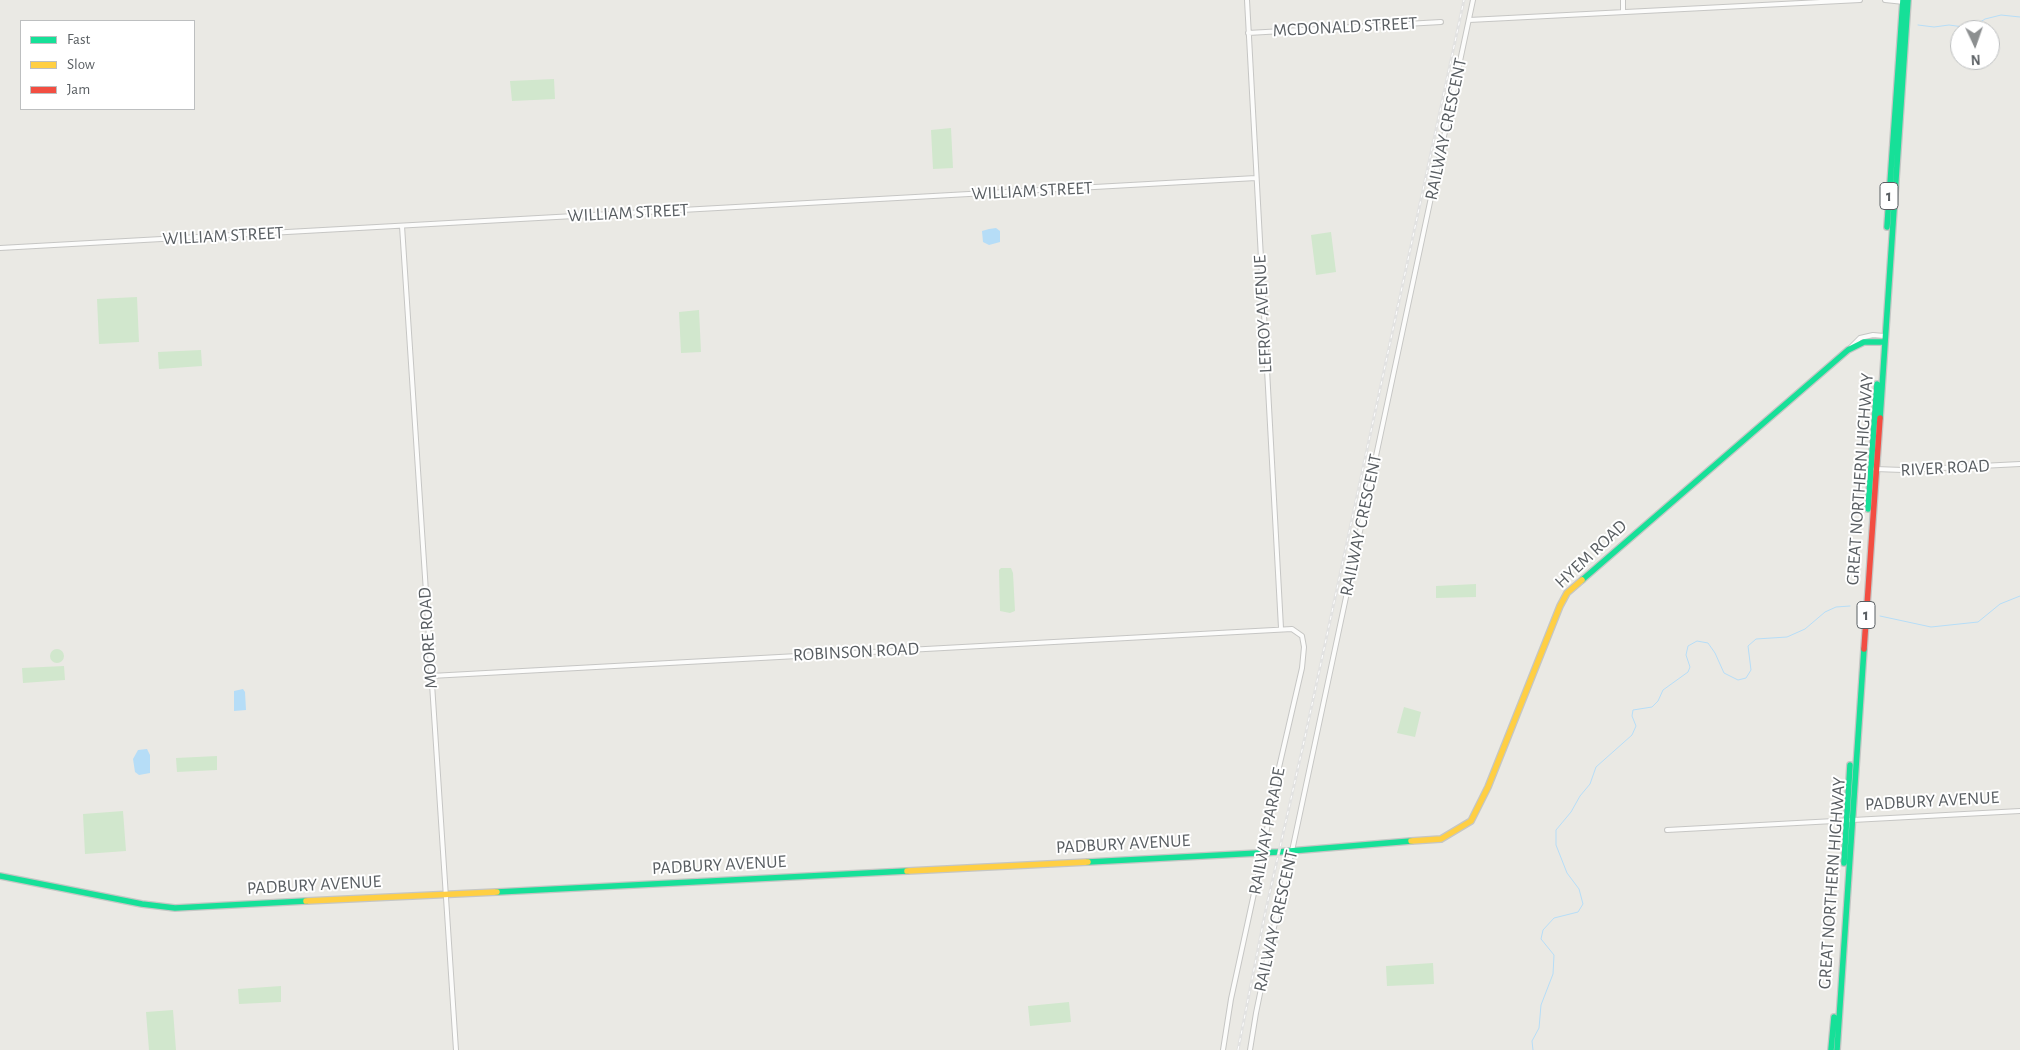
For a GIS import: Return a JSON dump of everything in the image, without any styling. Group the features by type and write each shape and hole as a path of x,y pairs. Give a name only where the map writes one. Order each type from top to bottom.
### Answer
{"main road":[{"name":"GREAT NORTHERN HIGHWAY","path":"1831,1050 1849,820 1906,1"},
{"name":"HYEM ROAD","path":"1441,839 1471,821 1488,787 1560,606 1567,593 1848,350 1864,342 1882,338"},
{"name":"GREAT NORTHERN HIGHWAY","path":"1837,1050 1849,820"},
{"name":"PADBURY AVENUE","path":"0,876 142,904 175,908 1292,851 1441,839"}],"street":[{"name":"LEFROY AVENUE","path":"1247,0 1280,628"},
{"name":"RAILWAY CRESCENT","path":"1250,1050 1271,940 1292,851 1473,0"},
{"path":"1623,0 1623,12"},
{"path":"1469,20 1860,0"},
{"path":"1885,0 1906,1"},
{"name":"MCDONALD STREET","path":"1248,33 1441,22"},
{"name":"WILLIAM STREET","path":"0,248 1256,178"},
{"name":"MOORE ROAD","path":"402,226 456,1050"},
{"name":"RIVER ROAD","path":"1873,469 1903,470 2020,464"},
{"name":"ROBINSON ROAD","path":"431,676 1280,628"},
{"name":"RAILWAY PARADE","path":"1223,1050 1231,999 1264,852 1274,789 1302,668 1304,647 1302,636 1292,628 1280,628"},
{"name":"PADBURY AVENUE","path":"1667,830 2020,811"}],"green space":[{"path":"554,79 555,99 512,101 510,81"},
{"path":"951,128 953,168 933,169 931,130"},
{"path":"1331,232 1336,272 1316,275 1311,235"},
{"path":"137,297 139,342 99,344 97,299"},
{"path":"699,310 701,352 681,353 679,312"},
{"path":"201,350 202,366 159,369 158,352"},
{"path":"1001,568 1011,568 1013,573 1015,611 1010,613 1000,611 999,570"},
{"path":"1476,584 1476,597 1436,598 1436,586"},
{"path":"57,649 62,651 64,656 62,661 57,663 52,661 50,656 52,651"},
{"path":"64,666 65,680 23,683 22,668"},
{"path":"1404,707 1421,712 1415,737 1397,733"},
{"path":"217,756 217,770 177,772 176,758"},
{"path":"123,811 126,851 85,854 83,814"},
{"path":"1433,963 1434,984 1387,986 1386,966"},
{"path":"281,986 281,1002 239,1004 238,989"},
{"path":"1069,1002 1071,1022 1030,1026 1028,1006"},
{"path":"173,1010 176,1050 149,1050 146,1012"}],"water":[{"path":"996,228 1000,231 1000,242 989,245 983,242 982,231"},
{"path":"243,689 245,692 246,710 234,711 234,691"},
{"path":"147,749 150,755 150,773 139,775 135,772 133,759 138,750"}],"waterway":[{"path":"1918,25 1934,27 1949,25 1971,28 1985,19 2001,15 2020,17"},
{"path":"1880,616 1931,627 1978,622 2000,604 2020,596"},
{"path":"1533,1050 1532,1041 1539,1028 1541,1005 1553,974 1554,955 1541,939 1543,930 1554,918 1578,912 1583,904 1579,889 1567,873 1556,845 1556,830 1590,784 1596,767 1632,735 1636,726 1632,716 1633,710 1652,707 1658,701 1663,690 1688,672 1690,667 1686,655 1688,646 1697,641 1708,643 1724,673 1738,680 1746,678 1751,670 1748,646 1756,639 1787,637 1805,629 1825,612 1836,607 1850,606"}],"railway":[{"path":"1238,1050 1266,909 1464,0"}],"traffic: fast":[{"path":"1887,227 1903,0"},
{"path":"1880,418 1908,0"},
{"path":"1582,580 1848,350 1864,342 1884,342"},
{"path":"1868,509 1877,384"},
{"path":"1837,1050 1864,649"},
{"path":"1844,863 1850,765"},
{"path":"1088,862 1278,852 1411,841"},
{"path":"497,892 907,871"},
{"path":"0,876 142,904 175,908 306,901"},
{"path":"1831,1050 1834,1017"}],"traffic: slow":[{"path":"1411,841 1441,839 1471,821 1488,787 1560,606 1567,593 1582,580"},
{"path":"907,871 1088,862"},
{"path":"306,901 497,892"}],"traffic: jam":[{"path":"1864,649 1880,418"}]}
